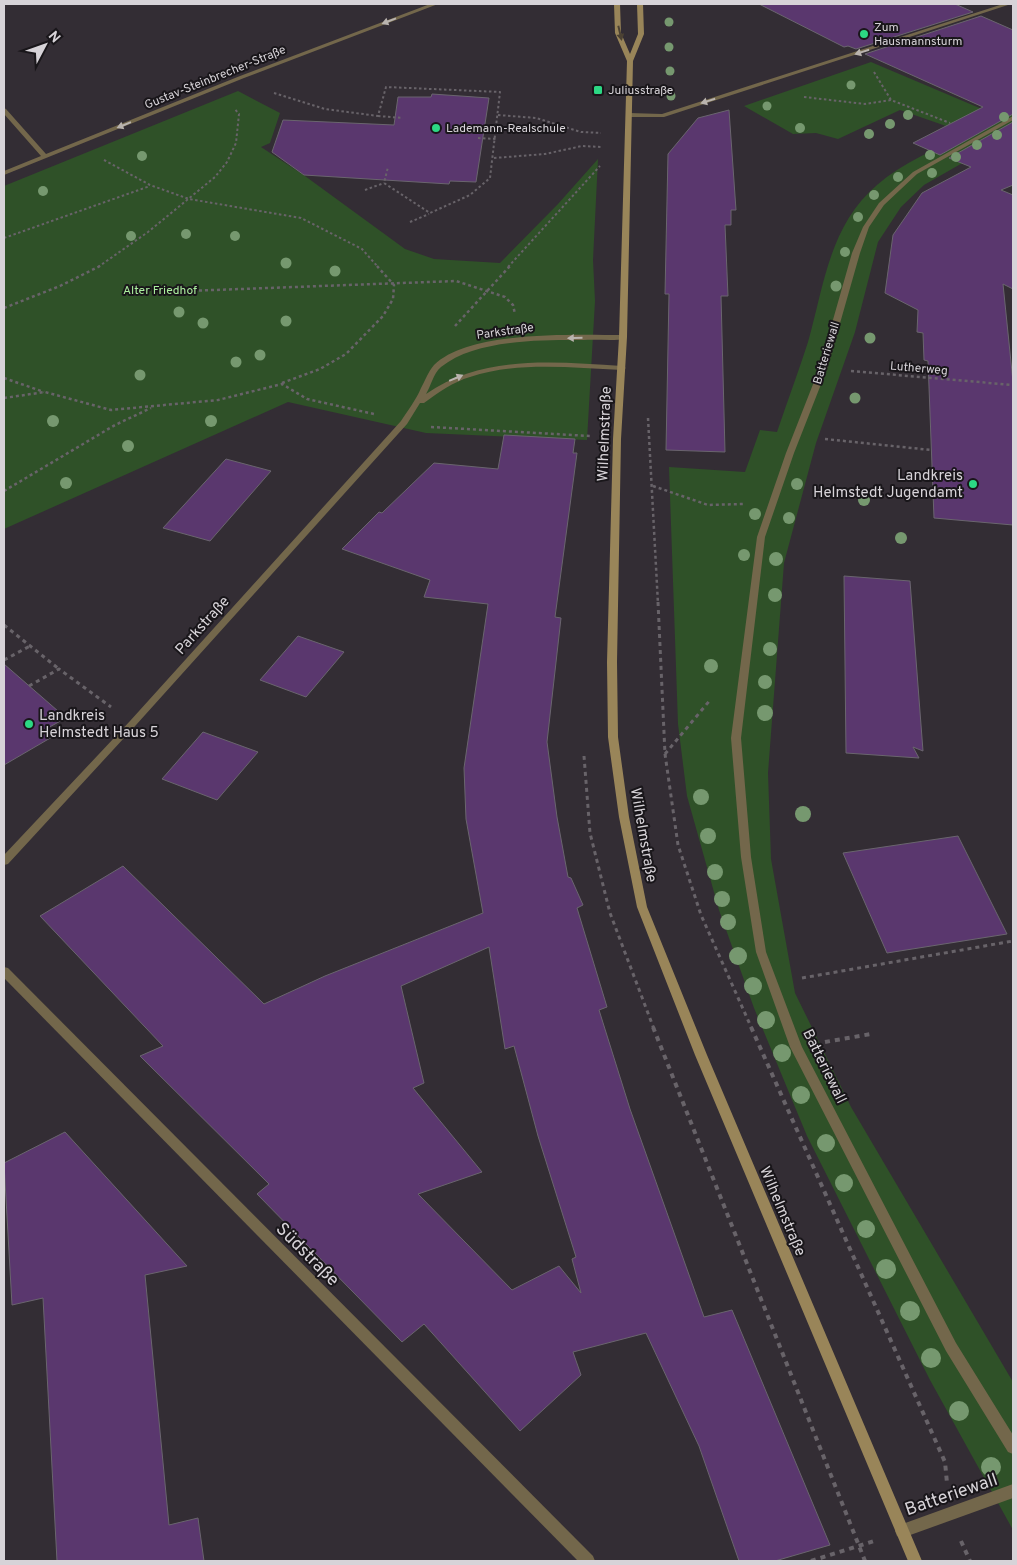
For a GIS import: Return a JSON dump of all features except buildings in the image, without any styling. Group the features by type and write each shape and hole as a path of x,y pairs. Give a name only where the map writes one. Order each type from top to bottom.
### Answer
{"main road":[{"name":"Wilhelmstraße","path":"617,4 618,33 630,61"},
{"name":"Wilhelmstraße","path":"640,4 641,34 630,61 624,337 618,438 612,662 613,736 624,817 642,907 701,1055 915,1561"}],"street":[{"name":"Gustav-Steinbrecher-Straße","path":"4,173 242,77 435,4"},
{"path":"629,115 662,116 1008,4"},
{"path":"4,110 45,157"},
{"name":"Batteriewall","path":"1013,118 916,173 896,189 866,227 856,252 823,369 796,437 762,537 736,738 746,857 761,952 796,1047 952,1347 1013,1447"},
{"name":"Parkstraße","path":"4,861 133,723 404,422 416,405 437,366 454,355 478,346 522,340 624,337"},
{"name":"Parkstraße","path":"416,405 438,386 455,378 494,367 548,365 622,368"},
{"name":"Südstraße","path":"4,971 588,1561"},
{"name":"Batteriewall","path":"902,1531 1013,1492"}],"path":[{"path":"861,52 891,100"},
{"path":"242,77 277,95 324,109 403,118"},
{"path":"378,116 386,87 500,92 494,158 490,178 470,195 410,222"},
{"path":"798,97 865,104 891,100 980,135"},
{"path":"4,308 77,279 105,264 148,233 223,169 233,150 240,123 239,114 230,103"},
{"path":"498,115 536,118 582,132 608,134"},
{"path":"478,138 496,139"},
{"path":"4,378 45,392 111,410 218,400 282,384 320,368 346,354 383,316 393,300 394,285 362,249 301,218 189,199 150,185 75,144"},
{"path":"494,158 544,154 582,146 607,147"},
{"path":"449,332 605,161"},
{"path":"384,183 388,167"},
{"path":"384,183 430,213"},
{"path":"365,190 384,183"},
{"path":"4,238 150,185"},
{"path":"187,291 394,285 456,281 505,297 513,305 522,340"},
{"name":"Lutherweg","path":"823,369 1013,385"},
{"path":"282,384 307,399 439,429 618,438"},
{"path":"4,398 45,392"},
{"path":"4,491 115,425 154,406"},
{"path":"796,437 931,450"},
{"path":"653,486 708,505 732,506 762,498 782,481"},
{"path":"4,625 59,669 133,723"},
{"path":"4,660 30,646"},
{"path":"665,754 746,659"},
{"path":"29,686 59,669"},
{"path":"772,984 1013,941"},
{"path":"796,1047 871,1034"},
{"path":"811,1561 902,1531"}],"green space":[{"path":"871,62 996,115 1013,107 1013,134 924,185 901,207 878,242 855,332 816,443 784,563 768,773 771,859 795,993 851,1107 1013,1382 1013,1530 930,1380 807,1136 754,1008 719,910 687,796 678,724 669,467 745,472 760,430 777,432 808,342 831,258 838,238 848,219 861,201 887,177 908,163 966,133 900,110 838,139 816,133 793,134 744,106"},
{"name":"Alter Friedhof","path":"238,91 280,113 270,143 261,147 305,176 405,249 434,259 500,263 558,204 598,159 593,260 595,301 587,440 426,433 288,402 4,529 4,186"}],"place":[{"name":"Zum Hausmannsturm","path":"864,34"},
{"name":"Juliusstraße","path":"598,90"},
{"name":"Lademann-Realschule","path":"436,128"},
{"name":"Landkreis Helmstedt Jugendamt","path":"973,484"},
{"name":"Landkreis Helmstedt Haus 5","path":"29,724"}]}
